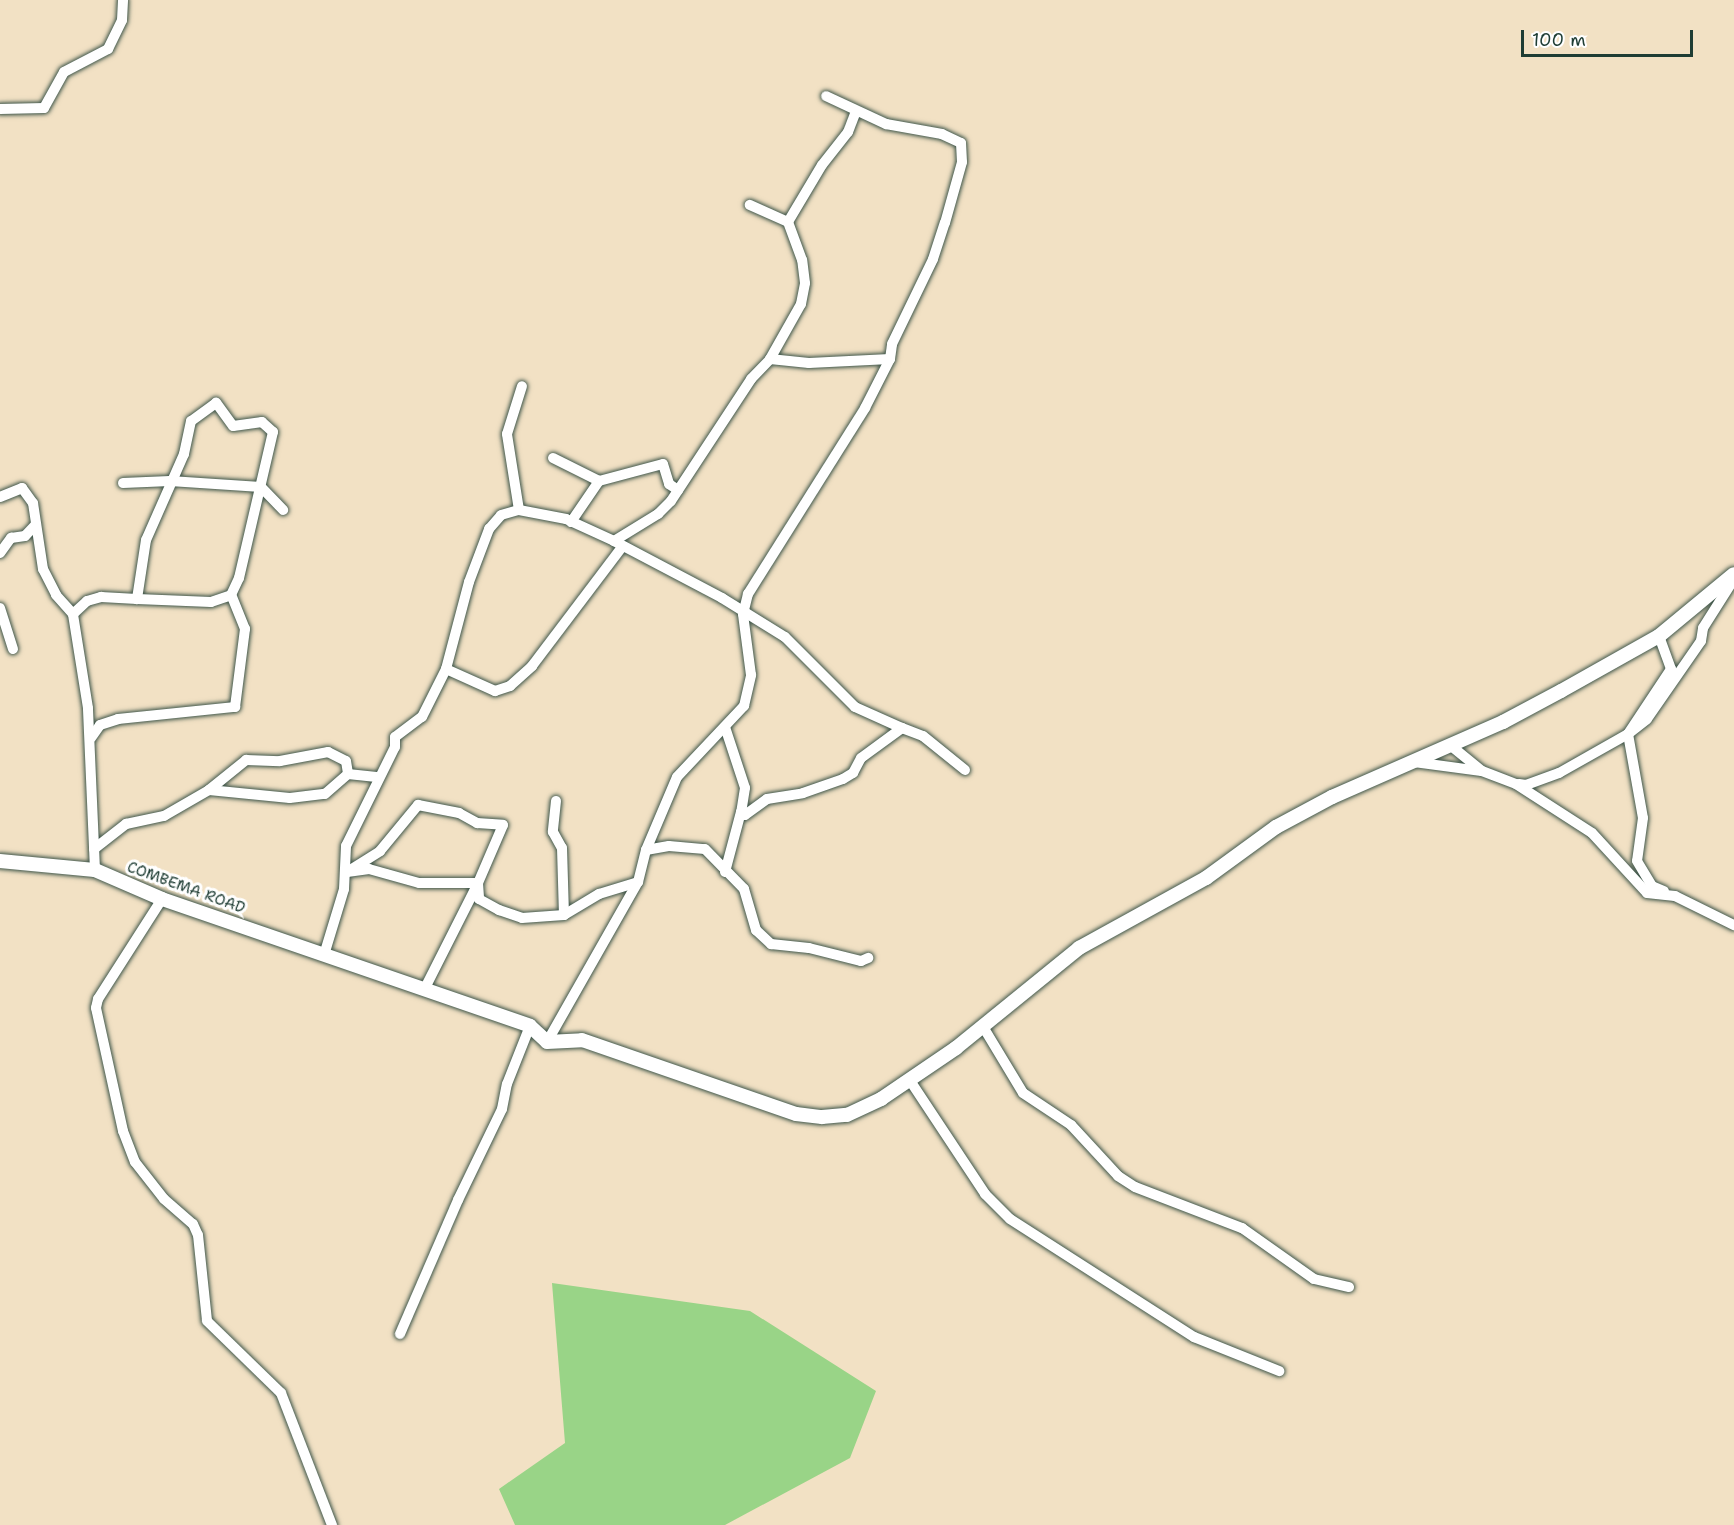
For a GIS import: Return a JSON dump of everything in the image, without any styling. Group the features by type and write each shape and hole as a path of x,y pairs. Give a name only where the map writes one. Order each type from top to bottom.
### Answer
{"street":[{"path":"0,109 44,108 64,72 108,49 122,20 123,0"},
{"path":"547,1042 638,882 646,850 677,777 744,706 750,691 751,675 743,614 748,594 849,439 890,359 892,344 933,259 963,152 961,143 953,138 886,124 826,96"},
{"path":"788,222 815,175 848,132 856,111"},
{"path":"446,669 495,691 510,686 532,666 618,544 658,514 678,490 751,379 770,359 801,304 805,283 802,260 788,222 750,205"},
{"path":"770,359 809,363 890,359"},
{"path":"519,510 507,434 522,386"},
{"path":"73,614 87,601 101,597 211,602 231,595 239,578 273,432 262,422 233,426 216,403 191,421 184,454 170,481 146,540 137,598"},
{"path":"553,458 599,481"},
{"path":"571,522 599,481 663,464 669,484 678,490"},
{"path":"123,483 170,481 261,486 283,510"},
{"path":"0,497 22,488 33,503 44,569 56,596 73,614 90,738 95,870"},
{"path":"324,955 347,872 346,846 395,747 395,737 423,717 446,669 466,594 489,529 501,515 519,510 571,522 722,598 743,614 785,637 855,707 923,736 965,770"},
{"path":"0,553 11,538 25,536 36,524"},
{"path":"400,1334 458,1200 502,1109 507,1084 530,1026 547,1042 582,1040 796,1114 822,1117 862,1110 909,1079 982,1025 1079,948 1155,904 1172,897 1249,846 1332,796 1503,722 1659,636 1734,574"},
{"path":"1413,762 1482,771 1526,785 1559,773 1628,734 1647,719 1701,641 1703,628 1734,579"},
{"path":"90,738 100,725 118,719 235,707 245,628 231,595"},
{"path":"0,608 13,649"},
{"path":"1659,636 1671,669 1628,734 1643,818 1637,861 1652,886 1734,925"},
{"path":"725,727 745,788 725,872"},
{"path":"741,812 745,815 767,799 803,793 843,779 853,773 861,758 902,728"},
{"path":"1450,746 1482,771"},
{"path":"94,849 126,824 164,816 209,790 246,760 280,761 328,752 346,760 348,774"},
{"path":"209,790 290,798 325,794 348,774 379,777"},
{"path":"1516,783 1592,833 1647,893 1675,896"},
{"path":"556,801 553,832 562,849 564,915"},
{"path":"347,872 380,851 418,805 459,813 477,823 503,825 478,883 424,990"},
{"path":"646,850 669,846 705,849 744,889 756,930 771,944 809,948 861,962 868,958"},
{"name":"COMBEMA ROAD","path":"0,861 95,870 162,898 530,1026"},
{"path":"347,872 369,869 419,884 478,883"},
{"path":"478,883 479,899 499,910 522,918 564,915 599,894 638,882"},
{"path":"162,898 98,999 96,1008 123,1131 135,1162 164,1199 193,1224 198,1235 207,1321 281,1393 332,1525"},
{"path":"982,1025 1023,1093 1071,1125 1118,1176 1135,1187 1242,1228 1314,1280 1349,1287"},
{"path":"909,1079 985,1194 1010,1219 1194,1337 1279,1371"}],"green space":[{"path":"552,1283 750,1311 876,1391 850,1458 725,1525 515,1525 499,1489 565,1443"}]}
